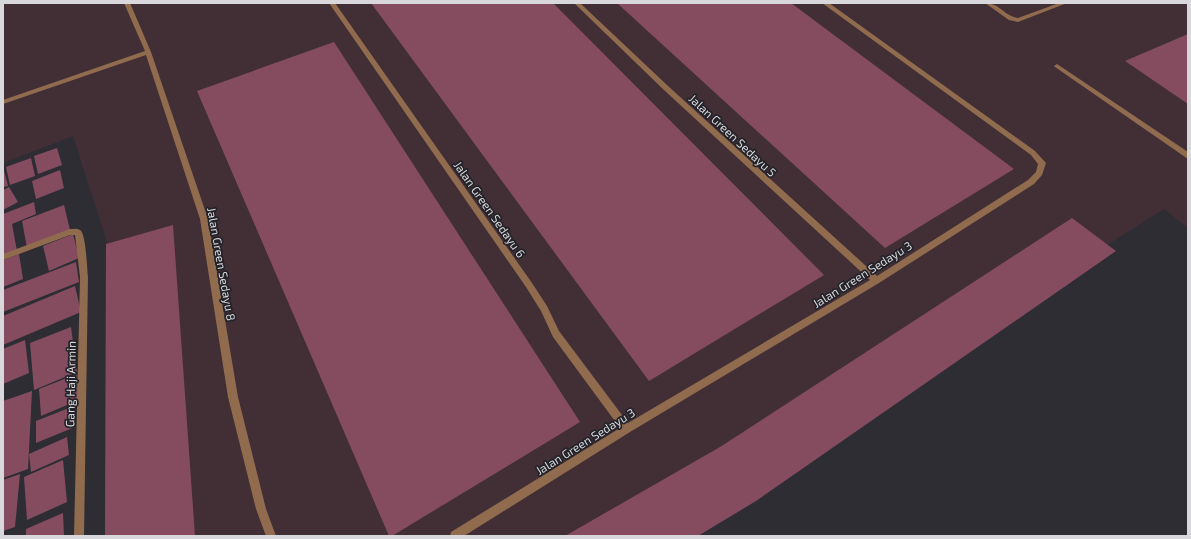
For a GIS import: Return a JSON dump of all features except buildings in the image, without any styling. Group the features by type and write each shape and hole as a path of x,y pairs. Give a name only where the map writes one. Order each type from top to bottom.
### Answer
{"street":[{"name":"Jalan Green Sedayu 8","path":"127,3 148,52 204,219 233,398 261,509 271,536"},
{"name":"Jalan Green Sedayu 6","path":"332,3 529,285 544,309 556,334 627,429"},
{"name":"Jalan Green Sedayu 5","path":"578,3 666,88 876,281"},
{"name":"Jalan Green Sedayu 3","path":"455,536 627,429 876,281 1031,182 1039,173 1042,163 1033,153 825,3"},
{"path":"988,3 1011,19 1018,20 1064,3"},
{"path":"3,102 148,52"},
{"path":"1058,66 1188,156"},
{"name":"Gang Haji Armin","path":"3,258 70,232 78,232 84,277 79,536"}],"shaded area":[{"path":"3,3 1188,3 1188,228 1164,209 646,536 112,536 108,245 73,136 3,163"}]}
